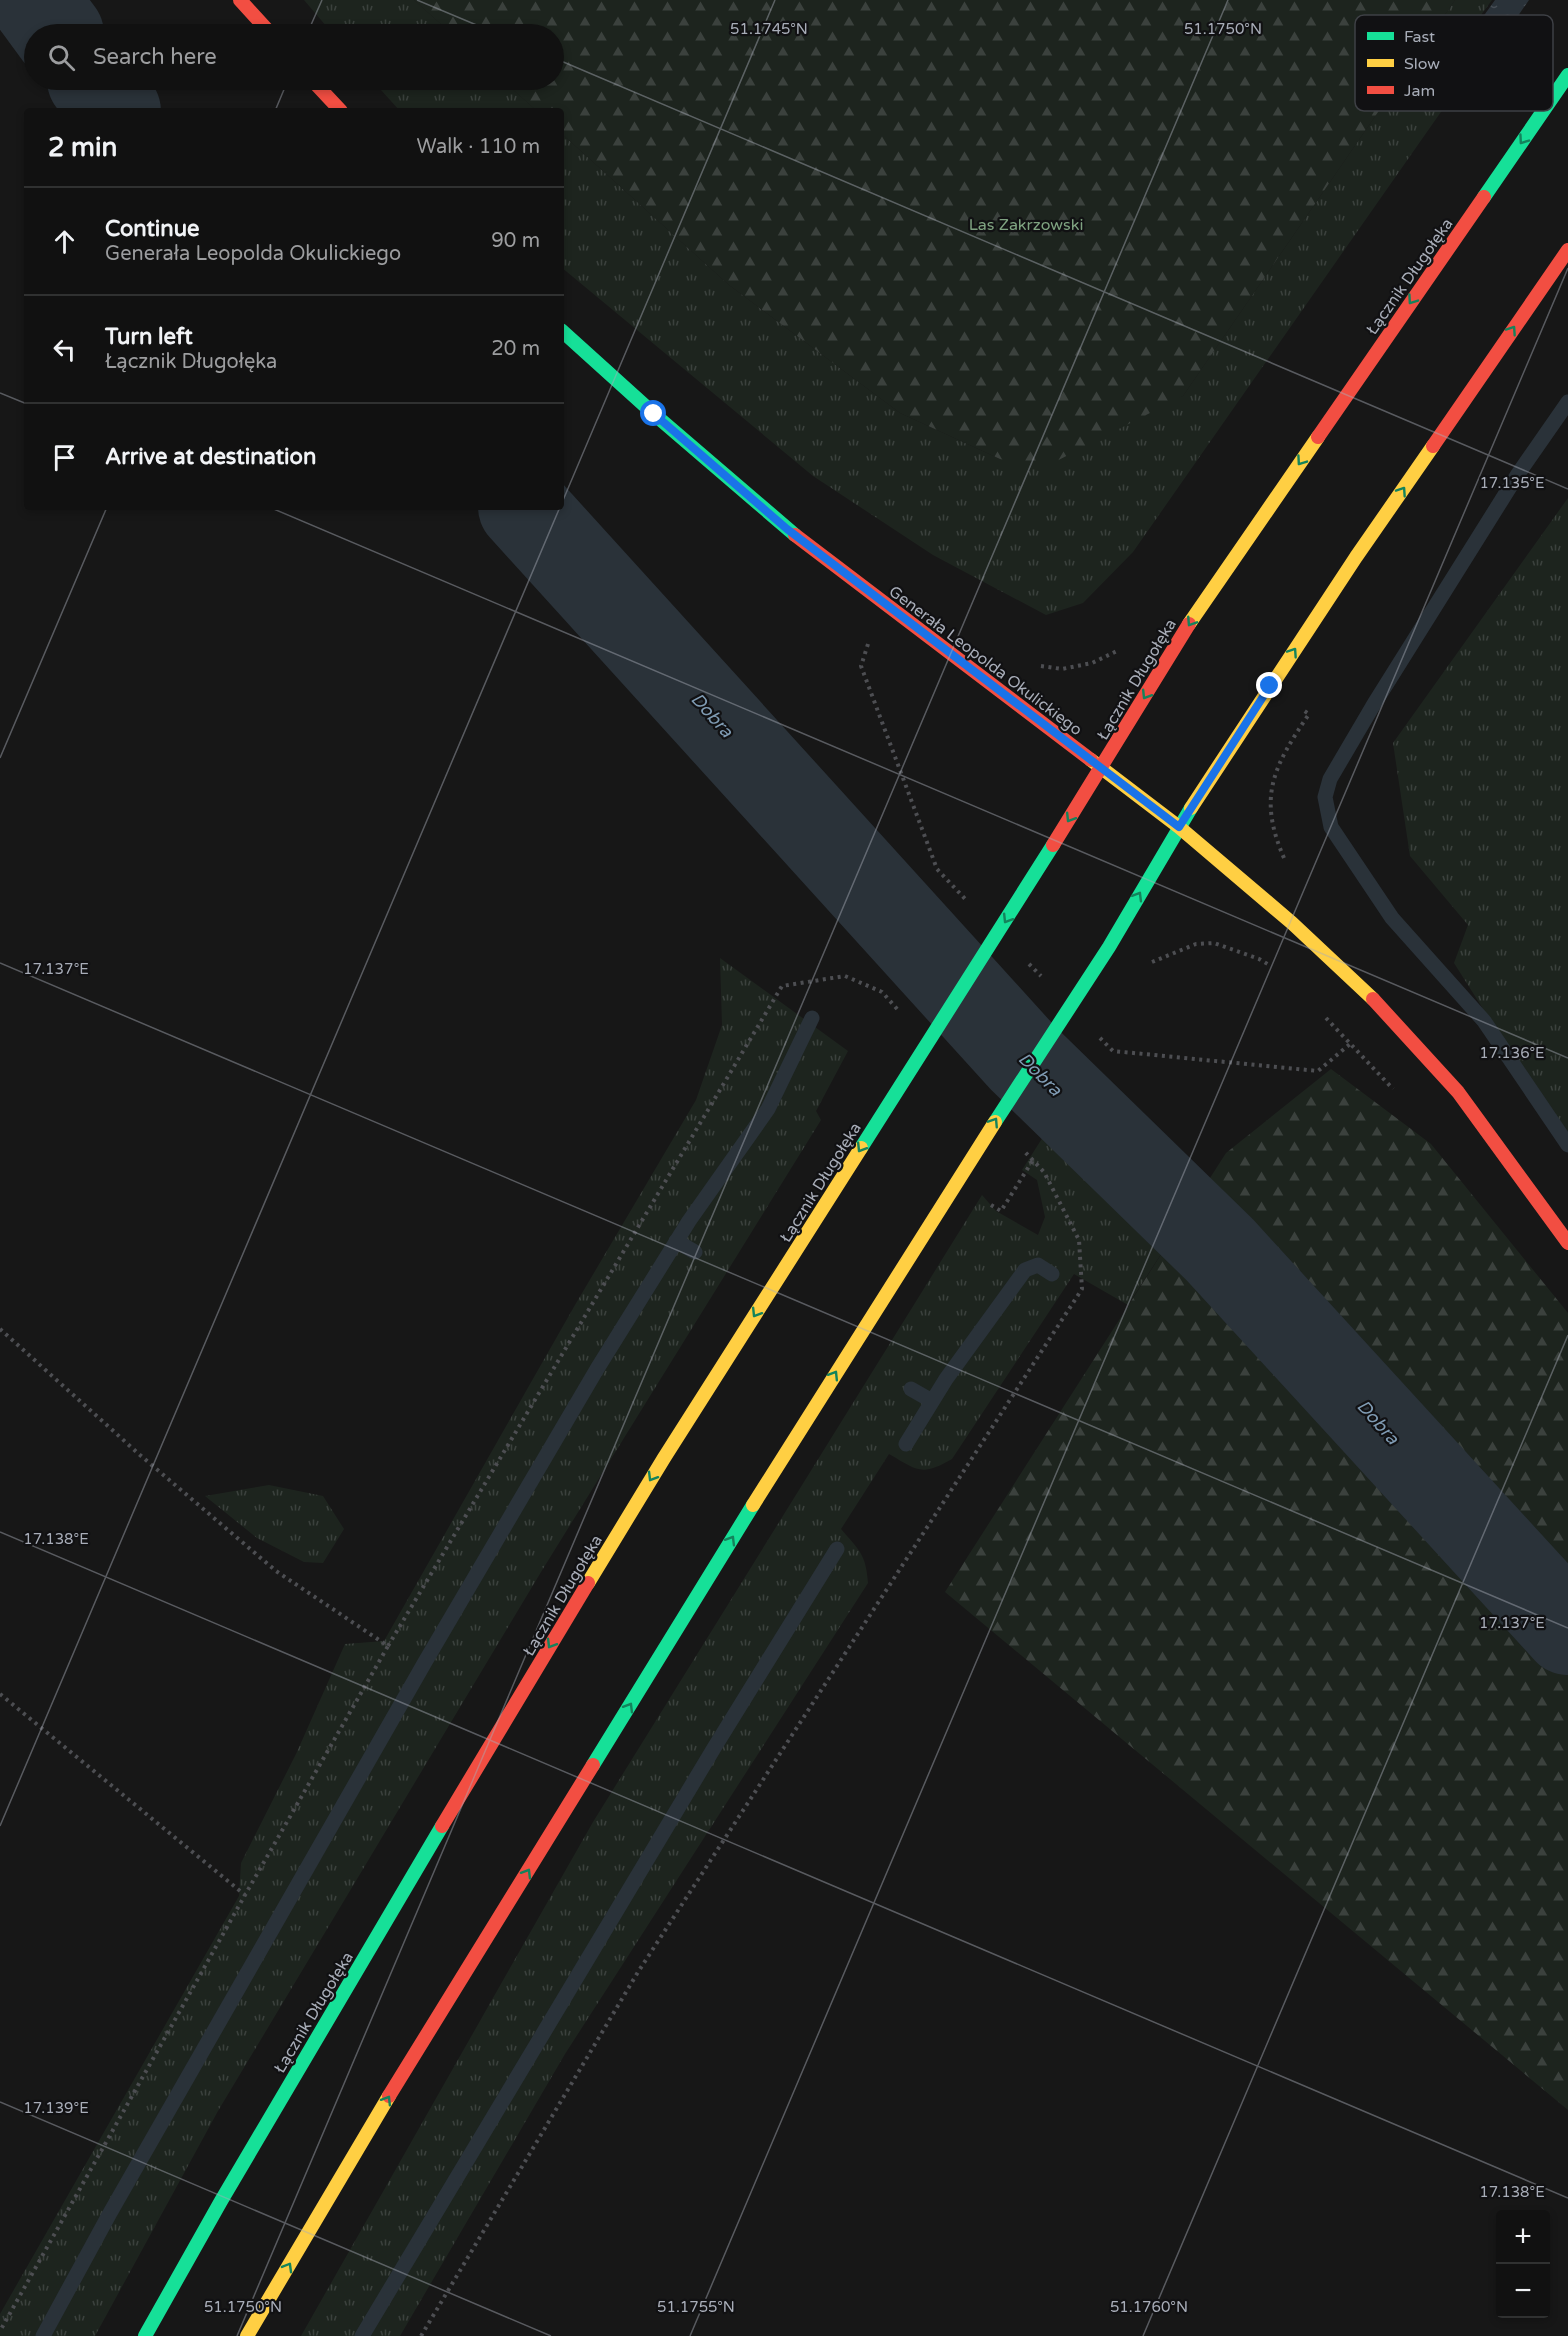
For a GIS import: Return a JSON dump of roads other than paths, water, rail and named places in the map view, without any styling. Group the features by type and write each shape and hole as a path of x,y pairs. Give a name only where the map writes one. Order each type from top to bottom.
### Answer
{"main road":[{"path":"240,0 262,24"},
{"name":"Łącznik Długołęka","path":"1553,97 1568,75"},
{"path":"321,90 337,108"},
{"name":"Łącznik Długołęka","path":"145,2336 312,2046 652,1478 1038,869 1187,627 1543,111"},
{"path":"247,2336 366,2134 738,1528 1108,946 1179,827 1356,557 1568,250"},
{"name":"Generała Leopolda Okulickiego","path":"564,333 787,529 1179,827 1292,923 1387,1012 1458,1092 1568,1243"}],"water":[{"path":"1495,0 1529,0 1519,15 1484,15"}],"waterway":[{"name":"Dobra","path":"34,0 52,24"},
{"name":"Dobra","path":"100,90 114,108"},
{"path":"1568,402 1518,474 1374,704 1330,779 1325,797 1331,827 1392,918 1484,1021 1568,1145"},
{"name":"Dobra","path":"526,510 1023,1058 1220,1250 1568,1630"},
{"path":"43,2336 110,2213 425,1662 597,1369 689,1221 768,1109 812,1018"},
{"path":"676,1241 695,1252"},
{"path":"906,1444 946,1379 1025,1270 1038,1265 1052,1274"},
{"path":"911,1389 932,1401"},
{"path":"362,2336 714,1748 837,1549"}],"park label":[{"name":"Las Zakrzowski","path":"1026,224"}]}
